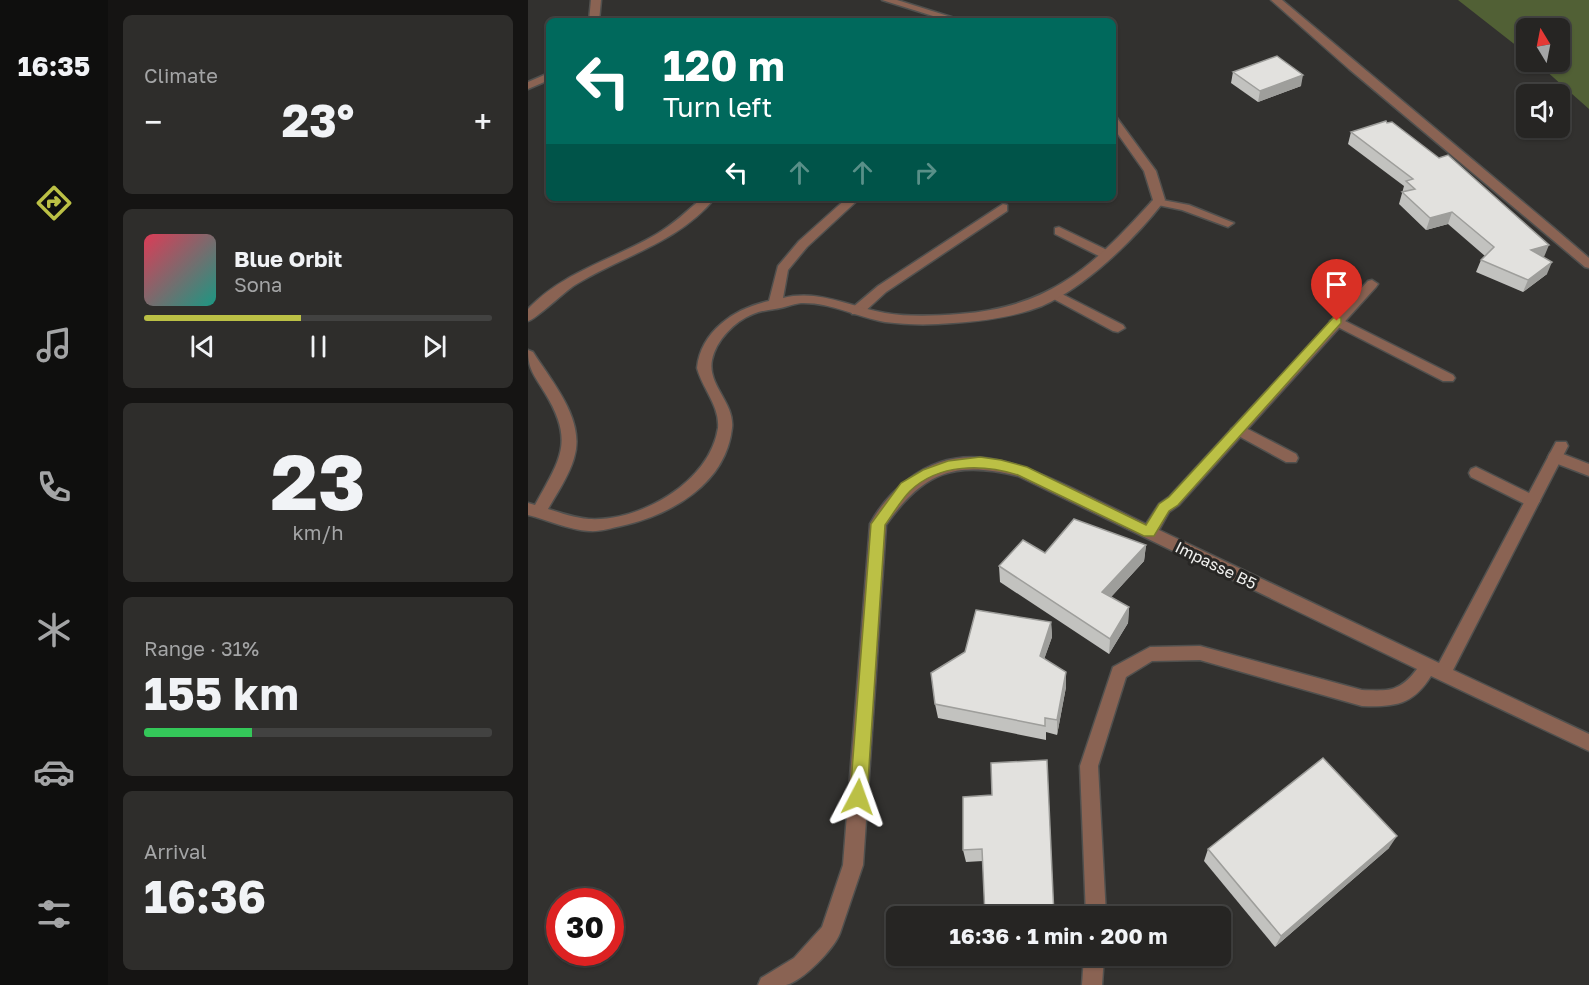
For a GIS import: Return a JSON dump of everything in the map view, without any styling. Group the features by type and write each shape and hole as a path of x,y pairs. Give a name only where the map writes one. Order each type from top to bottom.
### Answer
{"street":[{"path":"594,18 596,0"},
{"path":"887,0 949,18"},
{"path":"1276,0 1332,51 1479,169 1589,264"},
{"path":"528,86 546,77"},
{"path":"528,355 567,420 571,434 567,458 534,510 591,525 644,515 670,504 693,486 712,463 720,448 726,426 723,408 706,374 705,360 714,338 732,321 748,311 802,298 823,300 880,317 937,320 972,318 1019,310 1054,294 1105,254 1159,200 1157,187 1150,171 1116,124"},
{"path":"528,317 541,301 558,288 660,238 705,201"},
{"path":"775,305 782,269 803,244 851,201"},
{"path":"1157,202 1185,207 1228,223"},
{"path":"857,311 882,289 1003,208"},
{"path":"1059,231 1105,254"},
{"path":"1149,532 1164,508 1174,501 1372,284"},
{"path":"1054,294 1118,327"},
{"path":"1337,321 1448,378"},
{"path":"1238,429 1291,458"},
{"path":"1096,906 1089,766 1119,672 1150,654 1200,653 1362,698 1395,699 1413,690 1435,669 1532,501 1558,451 1589,470"},
{"name":"Impasse B5","path":"768,985 801,965 830,933 853,865 878,524 890,505 906,487 927,473 948,466 980,462 1022,471 1589,743"},
{"path":"1476,473 1532,501"},
{"path":"1092,985 1093,966"}],"green space":[{"path":"1458,0 1589,0 1589,109 1570,92 1570,84 1561,84 1547,72 1570,72 1570,18 1516,18 1516,45"}],"building":[{"path":"1277,56 1303,75 1260,91 1233,72"},
{"path":"1386,121 1387,123 1392,122 1439,158 1448,155 1549,245 1531,250 1552,262 1528,280 1481,260 1494,247 1452,212 1430,218 1402,192 1415,189 1406,181 1413,179 1351,132"},
{"path":"1074,519 1146,545 1102,592 1129,607 1110,639 999,566 1023,540 1045,553"},
{"path":"976,610 1051,622 1040,656 1066,672 1057,720 1045,718 1045,726 935,704 931,673 965,652"},
{"path":"1323,758 1397,836 1281,936 1208,849"},
{"path":"1047,760 1054,906 985,906 982,849 963,850 963,797 992,795 991,763"}],"route":[{"path":"858,797 878,524 890,505 906,487 927,473 948,466 980,462 1001,465 1022,471 1149,532 1164,508 1174,501 1337,321"}]}
